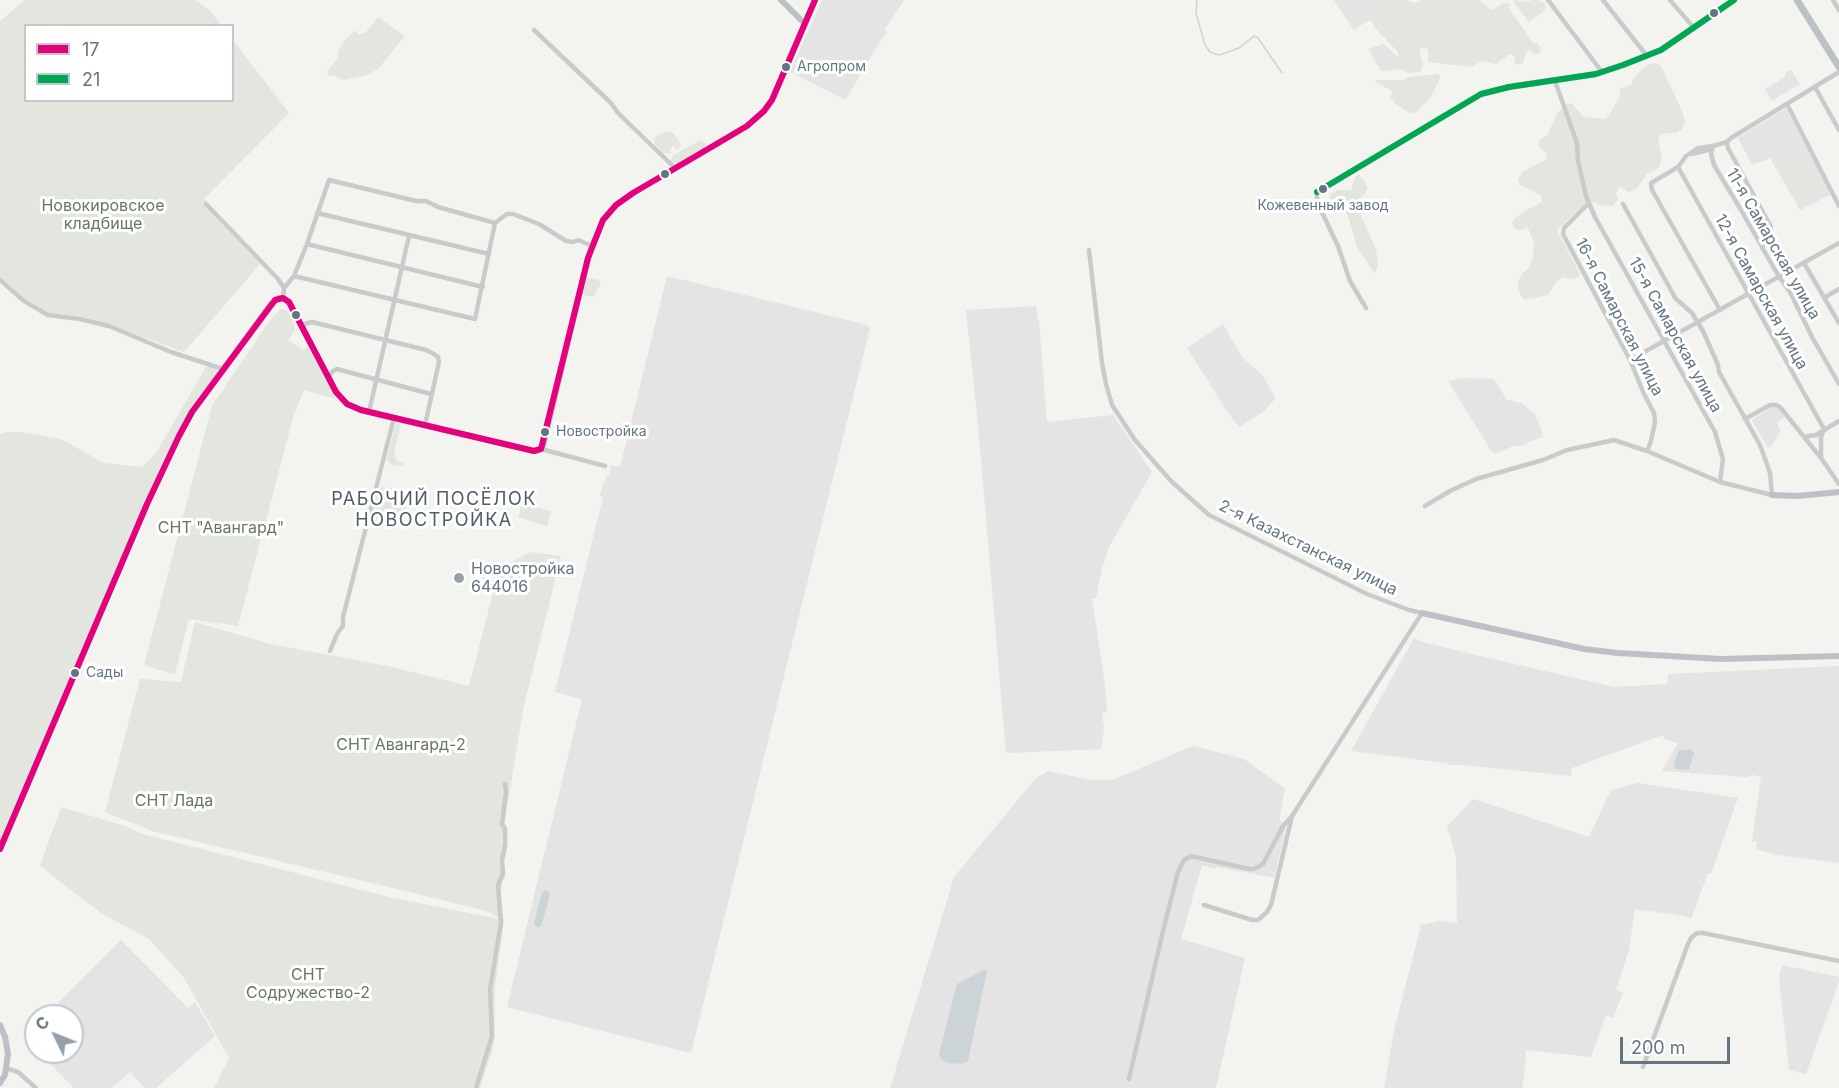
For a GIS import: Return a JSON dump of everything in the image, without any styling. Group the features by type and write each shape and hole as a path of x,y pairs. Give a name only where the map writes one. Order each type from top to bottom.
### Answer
{"main road":[{"path":"1797,0 1839,67"}],"street":[{"path":"781,0 805,24"},
{"path":"542,448 592,246 603,220 616,205 633,193 747,126 764,111 772,100 815,0"},
{"path":"1548,0 1602,72"},
{"path":"1603,0 1647,56"},
{"path":"1670,0 1694,28"},
{"path":"1366,308 1350,281 1338,246 1317,202 1317,192 1481,94 1509,87 1602,72 1647,56 1661,50 1734,0"},
{"path":"1833,0 1839,10"},
{"path":"534,30 675,168"},
{"path":"1720,310 1651,185 1678,167 1689,154 1704,146 1713,148 1727,142 1839,72"},
{"name":"15-я Самарская улица","path":"1555,81 1577,143 1581,179 1589,203 1715,432 1723,459 1720,482"},
{"path":"1815,87 1839,130"},
{"path":"1787,104 1839,206"},
{"path":"1727,142 1728,148 1771,227 1762,248"},
{"name":"11-я Самарская улица","path":"1713,148 1714,165 1779,278 1790,292 1839,384"},
{"name":"12-я Самарская улица","path":"1678,167 1824,429"},
{"path":"283,298 284,288 294,276 307,244 329,180 416,201 426,201 438,207 495,223"},
{"name":"16-я Самарская улица","path":"1589,203 1564,228 1563,234 1630,360 1655,416 1647,451"},
{"path":"206,204 284,288"},
{"path":"1623,204 1675,298 1689,309 1698,322 1719,372 1760,445 1770,473 1772,495"},
{"path":"318,213 489,254"},
{"path":"294,276 475,319 495,223 507,214 539,224 566,241 578,240 592,246"},
{"path":"369,412 409,236"},
{"path":"1630,360 1839,243"},
{"path":"307,244 483,287"},
{"name":"2-я Казахстанская улица","path":"1089,250 1102,363 1112,405 1135,440 1171,482 1209,515 1367,594 1422,613 1584,649 1632,654 1721,659 1839,656"},
{"path":"1804,263 1839,323"},
{"path":"0,280 24,301 48,315 109,326 171,352 223,369"},
{"path":"1824,298 1839,289"},
{"path":"0,849 166,462 192,412 275,300 283,298 289,302 336,392 347,405 534,451 542,448 605,466"},
{"path":"301,325 312,322 426,350 438,357 439,362 425,425"},
{"path":"328,377 337,369 431,393"},
{"path":"1745,419 1770,405 1780,407 1839,484"},
{"path":"330,651 343,626 394,418"},
{"path":"1804,437 1816,435 1839,421"},
{"path":"1821,458 1821,437 1824,429"},
{"path":"1425,506 1476,479 1543,460 1567,450 1614,440 1647,451 1720,482 1772,495 1797,496 1839,492"},
{"path":"1129,1079 1162,935 1178,872 1184,860 1191,856 1241,867 1260,867 1284,826 1422,613"},
{"path":"476,1088 492,1036 490,989 501,923 498,885 502,874 505,846 505,828 502,824 505,784"},
{"path":"1204,905 1252,921 1267,912 1271,905 1292,816"},
{"path":"1644,1067 1688,944 1697,933 1839,961"},
{"path":"0,1025 8,1054 5,1075 0,1083"},
{"path":"6,1068 18,1072 36,1088"}],"shaded area":[{"path":"822,0 904,0 846,99 790,72"},
{"path":"1334,0 1398,0 1354,30"},
{"path":"1384,44 1400,59 1403,69 1381,71 1368,49"},
{"path":"1791,70 1800,84 1772,101 1765,89 1786,76 1785,73"},
{"path":"1786,108 1831,194 1800,210 1770,158 1752,165 1738,138"},
{"path":"667,276 868,325 870,328 691,1053 507,1007 582,699 555,692 603,497 600,496 603,482 606,476 609,477 611,465 620,467"},
{"path":"1036,306 1047,422 1113,415 1152,472 1109,547 1096,598 1092,599 1107,712 1102,713 1104,728 1101,749 1006,753 966,310"},
{"path":"1223,324 1242,357 1262,375 1276,398 1264,411 1240,427 1233,420 1187,348"},
{"path":"1466,378 1494,379 1507,400 1521,403 1534,413 1543,437 1495,454 1494,451 1492,452 1448,381"},
{"path":"1775,406 1785,417 1777,422 1780,432 1772,446 1768,448 1752,420"},
{"path":"1414,638 1614,687 1667,684 1668,674 1839,666 1839,863 1777,855 1756,849 1757,842 1752,841 1761,777 1662,771 1678,743 1665,739 1663,735 1572,768 1571,776 1449,765 1351,751"},
{"path":"1193,746 1244,759 1285,789 1279,821 1286,827 1274,878 1217,867 1214,869 1202,865 1181,939 1245,958 1216,1088 890,1088 954,877 1035,779 1048,771 1090,780 1112,780"},
{"path":"1691,749 1694,752 1689,770 1676,769 1674,766 1678,751"},
{"path":"1638,783 1738,798 1711,874 1708,873 1691,919 1635,909 1629,949 1616,990 1623,993 1613,1018 1606,1015 1591,1057 1526,1050 1522,1088 1384,1088 1394,1031 1421,925 1440,921 1457,923 1456,856 1447,827 1473,799 1589,837 1611,790"},
{"path":"546,889 550,894 542,924 536,927 534,923 542,892"},
{"path":"121,940 188,1008 195,1002 215,1036 156,1088 145,1088 130,1072 112,1088 74,1088 50,1064 84,1064 84,1004 57,1004"},
{"path":"1782,965 1839,977 1806,1074 1789,1070 1779,977"},
{"path":"984,970 987,971 968,1061 962,1064 948,1063 941,1059 939,1054 957,984"}],"green space":[{"name":"Новокировское кладбище","path":"25,0 195,0 210,11 220,24 24,24 24,102 234,102 234,41 289,113 204,199 215,211 212,214 260,264 184,352 96,320 50,313 25,299 0,277 0,21"},
{"path":"1388,0 1416,3 1422,0 1478,0 1493,10 1503,3 1509,3 1511,5 1508,7 1534,44 1537,42 1541,49 1539,54 1530,50 1526,52 1523,63 1518,65 1512,54 1496,64 1481,61 1472,67 1428,62 1428,50 1423,47 1420,49 1422,69 1420,72 1407,73 1403,69 1397,51 1374,27 1372,21 1357,25 1351,24 1341,10 1344,8 1355,23 1372,11 1369,6 1373,3 1382,10 1388,6"},
{"path":"1512,0 1527,2 1537,0 1546,4 1545,10 1529,22"},
{"path":"378,17 405,36 378,69 367,75 343,80 330,76 327,73 337,59 344,41 354,31 359,35 366,32"},
{"path":"1656,63 1661,66 1683,113 1685,122 1682,129 1676,133 1665,133 1660,136 1658,141 1662,158 1659,168 1647,174 1636,189 1629,192 1619,187 1616,193 1618,199 1613,206 1599,205 1594,202 1586,203 1557,230 1580,274 1578,277 1571,279 1564,277 1557,281 1548,295 1524,300 1518,290 1518,283 1533,258 1534,244 1528,228 1520,230 1514,228 1512,223 1523,212 1542,202 1541,196 1520,185 1518,180 1522,172 1547,159 1546,153 1539,146 1539,141 1548,134 1557,113 1567,103 1572,104 1584,117 1605,119 1620,96 1620,89 1631,85 1643,68"},
{"path":"1440,75 1439,81 1430,98 1415,113 1408,112 1396,104 1390,97 1391,90 1375,82 1376,80 1404,80 1409,77"},
{"path":"666,131 674,133 681,145 677,150 674,146 670,149 672,153 667,154 654,143 655,137"},
{"path":"701,140 706,144 705,148 678,164 671,161 672,156"},
{"path":"1796,147 1820,191 1798,203 1774,159"},
{"path":"1359,174 1368,187 1365,194 1357,200 1356,205 1376,249 1378,266 1375,274 1357,247 1348,216 1339,199 1330,204 1329,200 1331,194 1338,190 1351,190"},
{"path":"586,278 599,280 601,283 595,295 591,297 582,294"},
{"name":"СНТ \"Авангард\"","path":"281,309 287,310 295,325 293,328 295,330 288,340 304,350 308,346 336,399 304,390 294,414 238,626 189,619 175,675 144,665 212,406 270,320"},
{"path":"210,366 219,374 188,414 162,464 0,841 0,434 19,432 61,439 104,463 142,467 156,453 206,367"},
{"path":"397,423 400,427 394,454 397,461 404,463 403,466 392,465 387,460"},
{"path":"382,487 397,489 410,496 416,496 416,499 403,512 402,519 393,515 385,519 378,516 375,523 371,522 370,518 378,491"},
{"path":"522,503 551,511 547,526 518,517"},
{"name":"СНТ Авангард-2","path":"530,552 561,556 524,705 501,844 505,846 499,917 486,911 414,893 152,831 105,812 140,679 181,682 195,622 270,644 388,666 469,686 499,569"},
{"name":"СНТ Содружество-2","path":"61,807 125,826 143,834 389,897 504,920 495,987 494,1045 480,1088 214,1088 229,1058 184,978 149,939 101,913 40,866"}],"waterway":[{"path":"1197,0 1196,13 1205,45 1210,52 1219,55 1239,48 1254,36 1258,38 1282,73"}],"transit line":[{"name":"17","path":"541,449 588,258 603,220 616,205 633,193 747,126 764,111 772,100 815,0"},
{"name":"21","path":"1317,192 1481,94 1509,87 1596,74 1623,65 1661,50 1734,0"},
{"name":"17","path":"0,849 147,504 179,436 192,412 275,300 283,298 289,302 336,392 347,404 361,410 534,451 541,449"}],"place":[{"name":"Агропром","path":"786,67"},
{"name":"Кожевенный завод","path":"1323,189"},
{"name":"Новостройка","path":"545,432"},
{"name":"Новостройка 644016","path":"459,578"},
{"name":"Сады","path":"75,673"}],"district":[{"name":"РАБОЧИЙ ПОСЁЛОК НОВОСТРОЙКА","path":"434,510"}],"park label":[{"name":"СНТ Лада","path":"174,801"}]}
